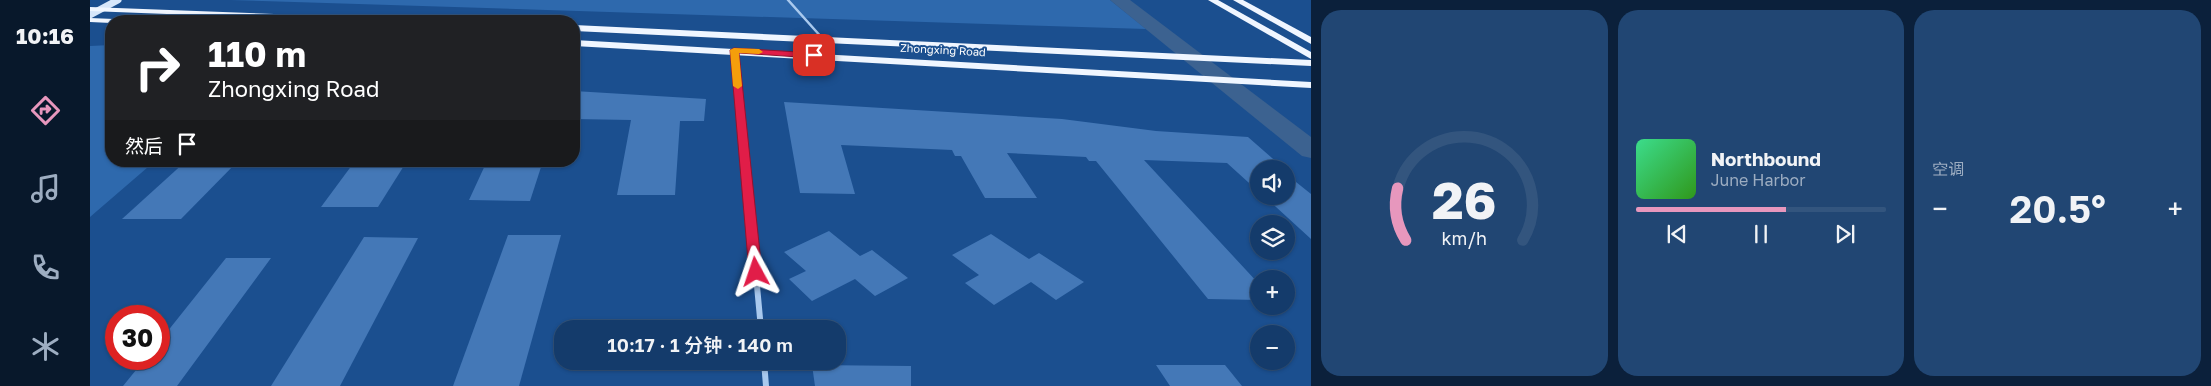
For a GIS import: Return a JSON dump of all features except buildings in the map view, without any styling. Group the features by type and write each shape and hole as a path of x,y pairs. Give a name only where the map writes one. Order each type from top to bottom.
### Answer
{"main road":[{"path":"90,15 118,0"},
{"path":"1212,0 1311,56"},
{"path":"1237,0 1311,41"},
{"path":"90,9 254,15"},
{"path":"90,20 105,21"},
{"name":"Zhongxing Road","path":"580,28 1311,62"},
{"name":"Zhongxing Road","path":"580,43 734,50 1311,85"}],"street":[{"path":"734,50 760,320"},
{"path":"765,370 766,386"}],"lane":[{"path":"788,0 823,39"}],"shaded area":[{"path":"230,0 1110,0 1146,29"},
{"path":"105,45 105,167 148,167 90,217 90,46"}],"waterway":[{"path":"1119,0 1311,150"}],"slow traffic":[{"path":"738,86 734,50 759,52"}],"route":[{"path":"756,272 734,50 814,55"}]}
